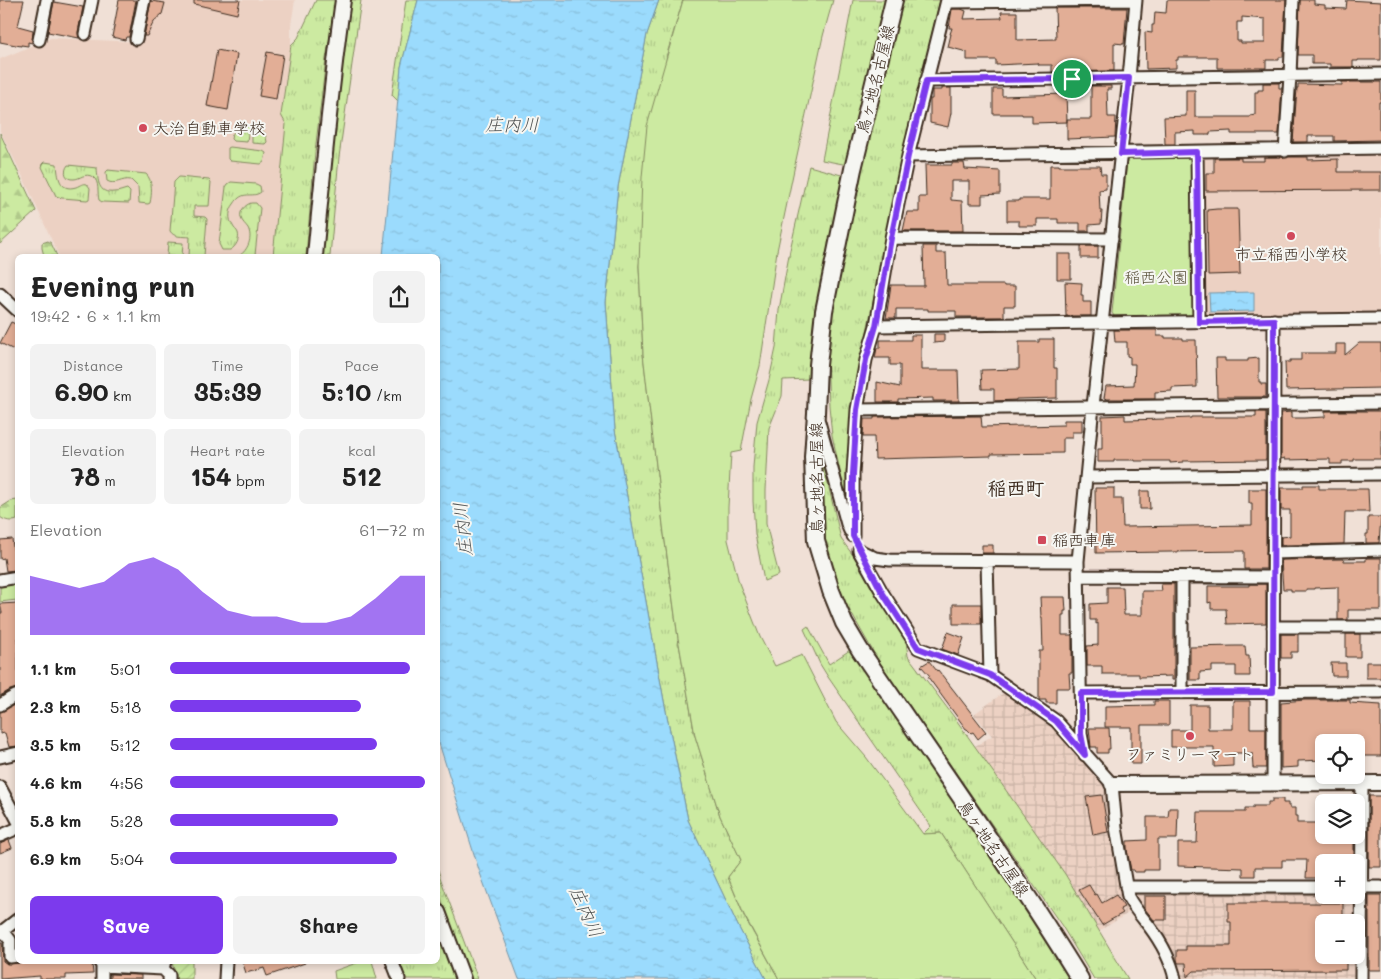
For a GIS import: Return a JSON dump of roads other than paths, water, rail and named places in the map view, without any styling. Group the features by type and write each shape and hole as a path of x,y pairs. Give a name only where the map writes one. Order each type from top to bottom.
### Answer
{"main road":[{"name":"鳥ヶ地名古屋線","path":"894,0 853,169 824,311 818,365 813,457 816,541 831,591 844,623 860,650 984,832 1080,979"}],"street":[{"path":"39,40 47,0"},
{"path":"85,34 92,0"},
{"path":"136,40 144,0"},
{"path":"315,254 334,61 343,0"},
{"path":"853,536 853,474 857,410 866,360 876,326 891,238 908,156 947,1 1136,0 1078,561 1081,734 1085,755"},
{"path":"1285,151 1290,76 1292,0"},
{"path":"926,81 1381,74"},
{"path":"908,156 1121,154 1381,148"},
{"path":"1197,152 1199,322"},
{"path":"891,238 1112,239"},
{"path":"0,294 15,308"},
{"path":"876,326 1381,319"},
{"path":"1273,784 1274,320"},
{"path":"857,410 1381,403"},
{"path":"816,413 847,524 882,592 918,648 990,675 1056,721 1112,784 1116,827 1128,897 1133,907 1158,940 1172,965 1175,979"},
{"path":"1087,477 1381,474"},
{"path":"859,550 875,558 890,560 1078,561"},
{"path":"1273,553 1381,550"},
{"path":"987,561 990,675"},
{"path":"1079,576 1273,577"},
{"path":"1182,577 1182,693"},
{"path":"0,580 15,578"},
{"path":"1273,627 1381,627"},
{"path":"1081,693 1381,692"},
{"path":"0,705 15,696"},
{"path":"0,757 15,754"},
{"path":"1365,784 1381,783"},
{"path":"1112,784 1315,784"},
{"path":"1360,854 1362,784"},
{"path":"0,787 15,814"},
{"path":"0,836 15,829"},
{"path":"1126,887 1315,887"},
{"path":"1365,887 1381,887"},
{"path":"1359,904 1361,979"},
{"path":"440,917 463,979"},
{"path":"15,921 1,932 10,940 10,956 15,956"},
{"path":"102,979 100,964 163,964 169,979"},
{"path":"225,979 226,964"},
{"path":"393,964 399,979"}],"water":[{"name":"庄内川","path":"418,0 659,0 647,34 618,187 606,302 615,430 664,701 688,820 739,928 766,979 519,979 480,873 440,746 440,254 383,254 401,67"},
{"path":"1254,292 1254,311 1210,312 1209,293"}],"place":[{"name":"大治自動車学校","path":"143,128"},
{"name":"市立稲西小学校","path":"1291,236"},
{"name":"稲西車庫","path":"1042,540"},
{"name":"ファミリーマート","path":"1190,736"}],"district":[{"name":"稲西町","path":"1016,488"}],"park label":[{"name":"稲西公園","path":"1156,277"}]}
